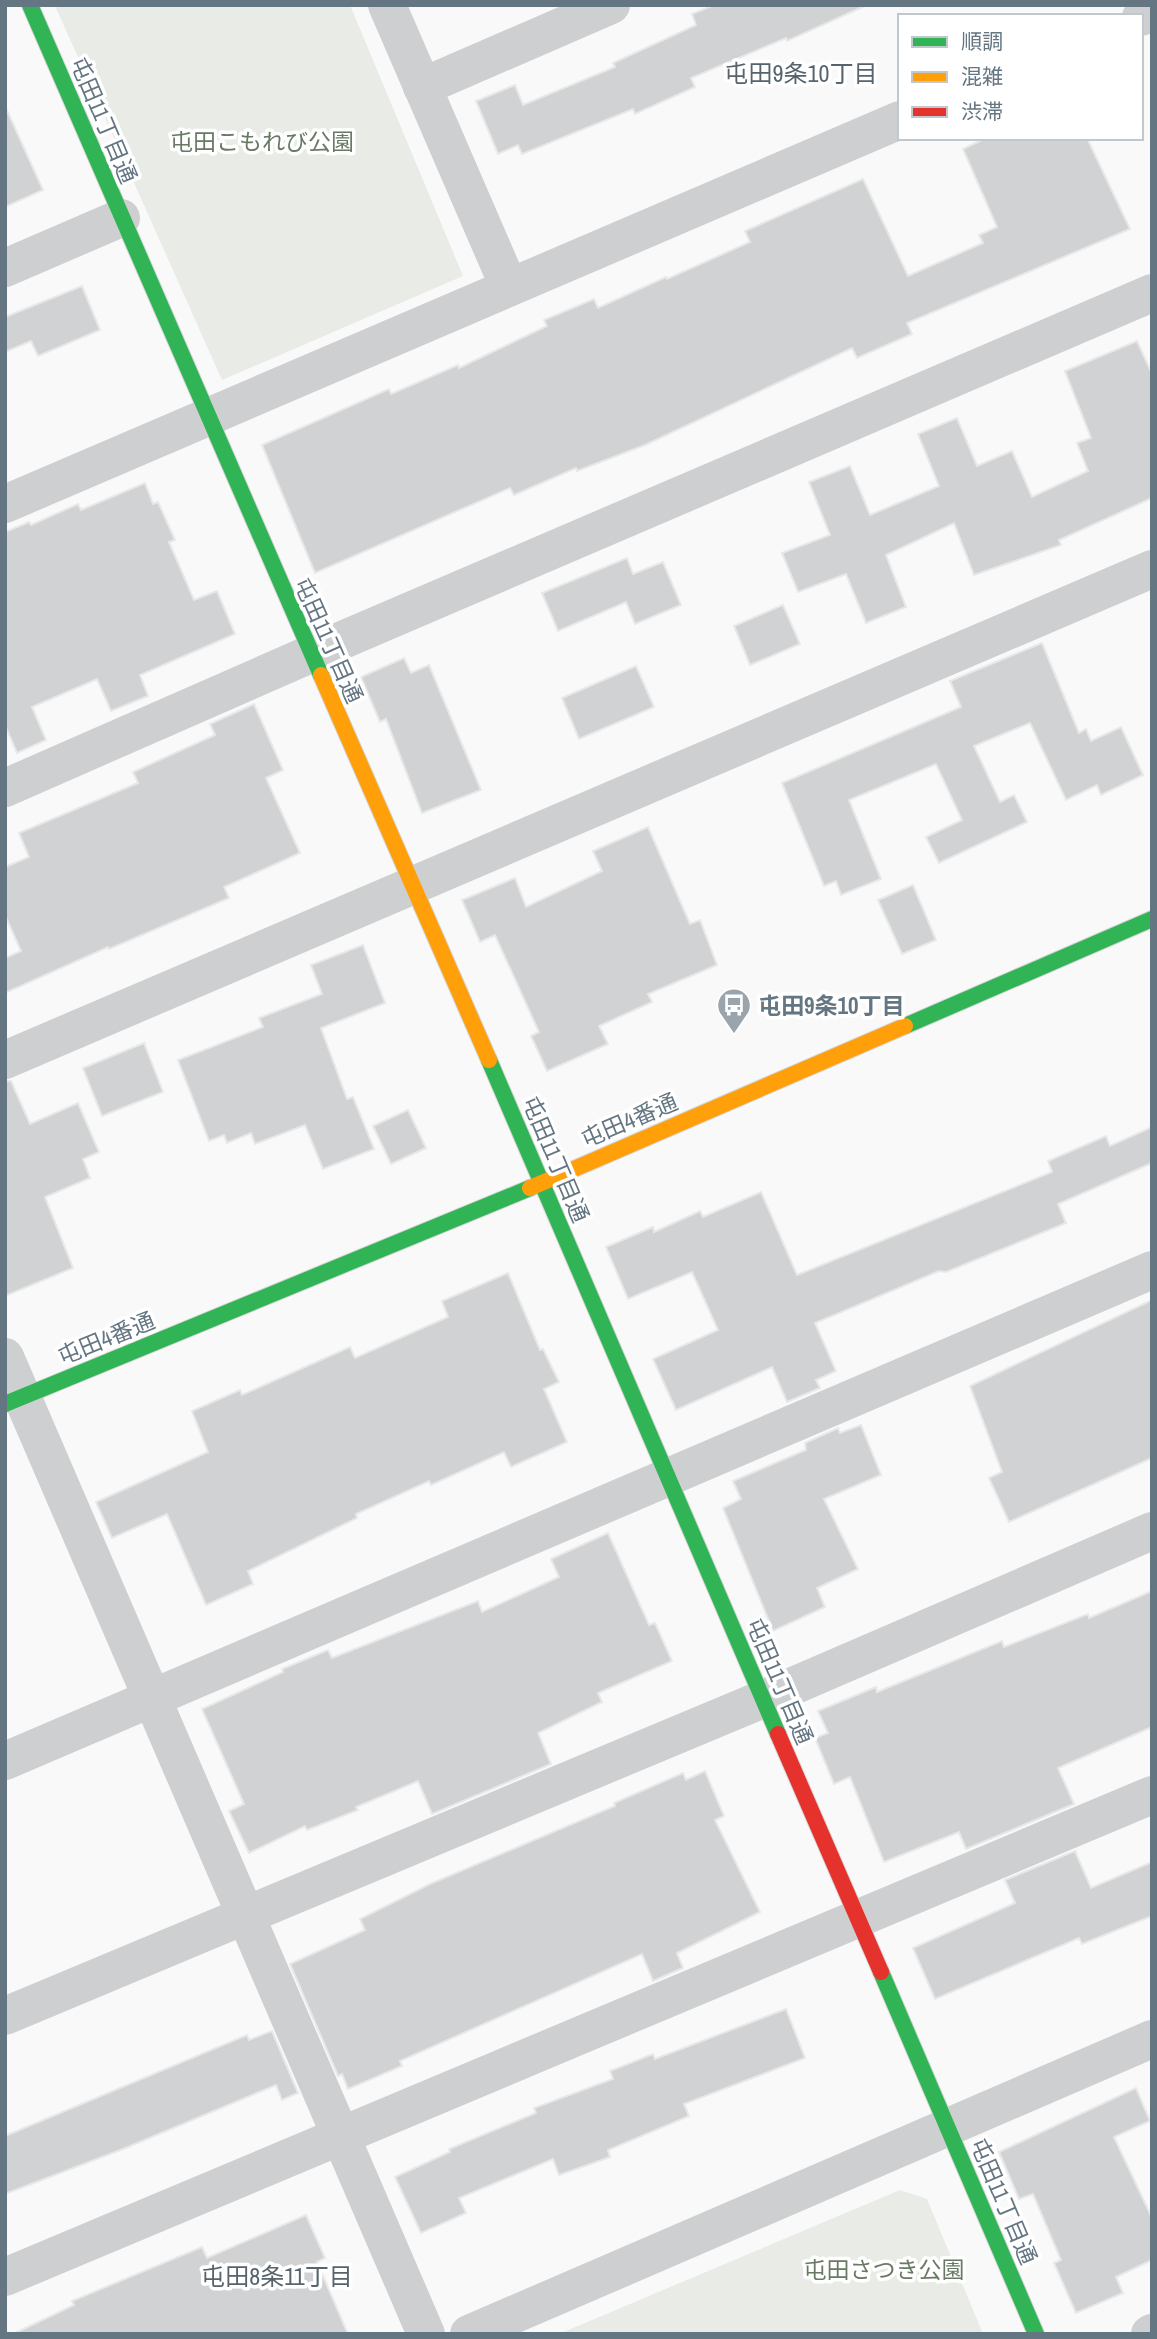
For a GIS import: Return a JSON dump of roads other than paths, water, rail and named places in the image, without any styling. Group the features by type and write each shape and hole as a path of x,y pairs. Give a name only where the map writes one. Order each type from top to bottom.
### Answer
{"street":[{"name":"屯田11丁目通","path":"30,5 206,416 542,1182 1036,2334"},
{"path":"387,5 509,287"},
{"path":"422,87 611,5"},
{"path":"5,503 898,121"},
{"path":"5,268 121,218"},
{"path":"5,788 1152,293"},
{"path":"5,1060 1152,569"},
{"name":"屯田4番通","path":"14,1401 542,1182 1152,919"},
{"path":"5,1761 1152,1270"},
{"path":"5,1357 14,1401 152,1698 426,2334"},
{"path":"5,2016 763,1699 1152,1531"},
{"path":"5,2277 1152,1795"},
{"path":"469,2334 1152,2039"}],"place":[{"name":"屯田9条10丁目","path":"734,1035"}],"district":[{"name":"屯田9条10丁目","path":"801,73"},
{"name":"屯田8条11丁目","path":"277,2276"}],"park label":[{"name":"屯田こもれび公園","path":"262,141"},
{"name":"屯田さつき公園","path":"884,2269"}]}
